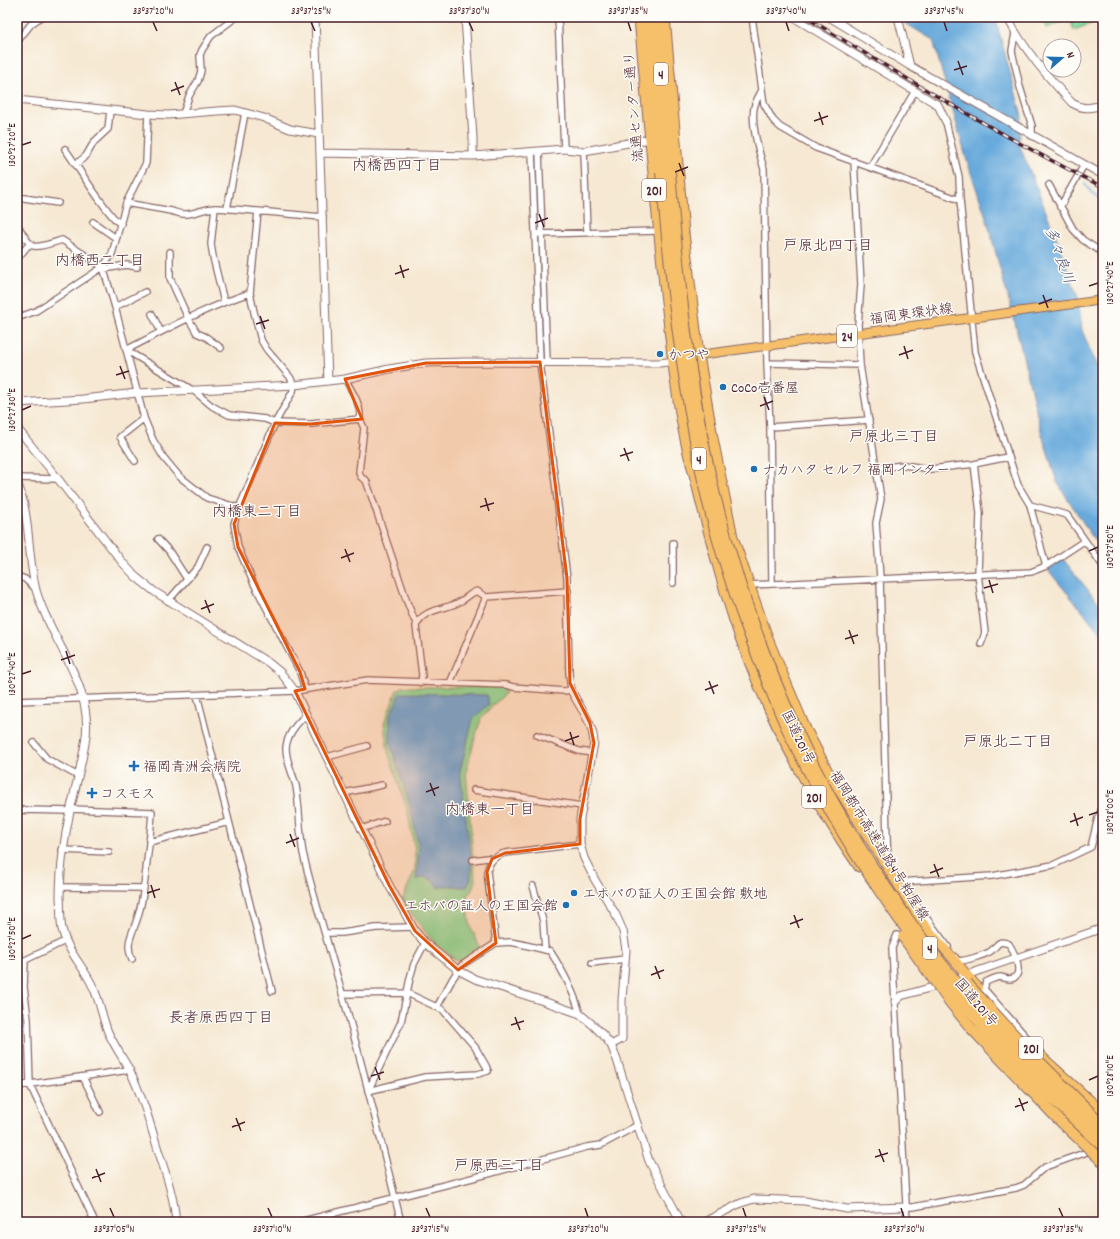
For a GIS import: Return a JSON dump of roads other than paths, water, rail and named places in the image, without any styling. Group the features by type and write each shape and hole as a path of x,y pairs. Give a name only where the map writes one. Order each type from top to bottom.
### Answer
{"highway":[{"name":"流通センター通り","path":"639,17 658,231 673,362"},
{"name":"福岡都市高速道路4号粕屋線","path":"648,17 665,172 695,392 714,490 741,587 762,645 797,730 824,783 879,876 903,911 990,1022 1039,1074 1103,1135"},
{"name":"福岡都市高速道路4号粕屋線","path":"656,17 670,271 684,378 705,489 718,538 749,636 790,734 840,828 877,887"},
{"name":"201","path":"665,17 684,233 699,355"},
{"name":"国道201号","path":"699,355 713,438 733,537 769,641 805,727 832,780 921,921 1031,1048 1103,1112"},
{"name":"国道201号","path":"673,362 686,444 722,582 746,654 770,711 804,780 832,829 900,927 943,984 968,1015 1050,1104 1103,1151"},
{"path":"877,887 908,933 973,1015 1062,1108 1103,1146"},
{"path":"877,887 902,935 948,1001 971,1028 1042,1102 1103,1162"},
{"path":"903,911 906,910 955,969 1004,1024 1103,1125"}],"main road":[{"name":"福岡東環状線","path":"699,355 1103,300"}],"street":[{"path":"17,42 31,24 41,17"},
{"path":"183,114 189,96 202,72 200,55 202,50 211,36 236,17"},
{"path":"315,17 328,381"},
{"path":"465,17 473,156"},
{"path":"558,17 564,149"},
{"path":"752,17 764,104 773,120 780,127 816,148 960,200"},
{"path":"794,17 938,105 946,122 959,177 975,352 1018,485 1030,505 1046,566"},
{"path":"829,17 910,66 1103,175"},
{"path":"898,17 910,66"},
{"path":"1007,17 1015,33 1030,55 1072,103 1086,109 1103,105"},
{"path":"1015,33 1012,51 1020,87 1032,126 1030,134"},
{"path":"762,90 754,106 753,116 757,143 764,169 772,583"},
{"path":"870,167 915,91"},
{"path":"17,100 110,111 168,115 217,110 235,110 264,118 290,129 320,134"},
{"path":"76,164 86,156 94,142 108,129 110,111"},
{"path":"227,209 245,113"},
{"path":"104,268 112,254 126,203 146,163 148,114"},
{"path":"320,153 473,156 564,149 584,151 650,139"},
{"path":"65,149 117,223 121,224"},
{"path":"584,151 587,232"},
{"path":"536,152 544,362 568,591 569,674 571,690 590,723 594,744 579,825 580,844 584,858 616,915 623,931 626,950 622,1000 622,1039 611,1046"},
{"path":"854,161 861,284 858,334 860,365 881,499 876,523 880,578 888,859 899,882 958,961 966,961 991,951 1000,943 1005,942 1010,944 1019,968 1018,974 1014,978 1009,979 1000,977 986,982 984,989 1038,1052 1103,1108"},
{"path":"1060,207 1084,165"},
{"path":"1049,185 1073,229 1083,240 1103,253"},
{"path":"17,197 58,203"},
{"path":"126,203 183,214 215,208 240,210 247,209 258,212 323,217"},
{"path":"215,208 211,244 224,302"},
{"path":"258,212 250,293 261,340 290,377 294,385 293,391 275,423 239,508 234,524 238,547 253,582 300,672 305,689"},
{"path":"93,222 117,238"},
{"path":"17,224 33,246 40,246 62,240 104,268 144,418 153,440 179,476 207,498 239,508"},
{"path":"538,234 658,231"},
{"path":"17,259 30,243"},
{"path":"170,252 170,278 188,318 197,333 206,337 221,348"},
{"path":"17,318 36,311 104,268 127,265 137,267"},
{"path":"115,307 145,292"},
{"path":"126,350 188,318 224,302 250,293"},
{"path":"152,314 161,332"},
{"path":"126,350 194,391 212,406 229,415 265,419 275,423 311,424 360,419"},
{"path":"17,403 83,399 137,393 294,385 328,381 426,363 673,362 699,355"},
{"path":"767,364 860,365"},
{"path":"345,378 355,396 361,413 360,419 364,428 359,472 360,476 366,480 407,602 414,620 417,623"},
{"path":"135,461 120,437 144,418"},
{"path":"770,427 869,420"},
{"path":"17,428 122,562 145,585 168,601 269,663 281,673 296,691 306,715 389,885 413,927 425,943 458,970 475,980 580,1014 604,1036 611,1046 620,1066 649,1161 681,1222"},
{"path":"877,468 904,465 931,469 974,464 1008,457"},
{"path":"974,464 980,513 978,574 985,633 981,644"},
{"path":"17,478 58,479"},
{"path":"18,485 26,518 36,589 46,615 79,684 84,699 86,735 62,850 60,887 61,922 65,941 94,988 107,1028 129,1070 144,1104 174,1202 176,1222"},
{"path":"1030,505 1067,514 1084,541 1103,566"},
{"path":"158,539 169,552 187,579"},
{"path":"750,585 1031,572 1046,566 1084,541"},
{"path":"673,543 673,583"},
{"path":"168,601 198,567 207,547"},
{"path":"17,576 25,579 36,589"},
{"path":"422,682 416,626 422,617 444,607 454,605 477,591 486,597 568,591"},
{"path":"450,683 486,597"},
{"path":"17,701 296,691 368,680 507,685 513,687 564,691 571,690"},
{"path":"197,695 272,991"},
{"path":"306,715 299,721 289,739 286,748 288,762 296,786 303,852 343,994 401,1222"},
{"path":"537,735 580,751 592,753"},
{"path":"34,743 47,759 78,776"},
{"path":"327,757 367,746"},
{"path":"344,793 382,785"},
{"path":"474,790 582,806"},
{"path":"899,882 992,876 1053,865 1091,847 1098,818 1103,806"},
{"path":"17,811 70,810 152,812 144,888 139,914 129,938 129,953 132,959"},
{"path":"361,829 385,821"},
{"path":"149,842 229,822"},
{"path":"496,944 487,872 488,865 492,859 505,853 580,844"},
{"path":"62,850 109,852"},
{"path":"473,860 487,858 492,859"},
{"path":"533,886 542,921 545,950"},
{"path":"60,887 144,888"},
{"path":"325,933 342,933 376,928 413,927"},
{"path":"895,1002 901,996 943,984 1103,928"},
{"path":"897,934 892,948 907,1222"},
{"path":"20,962 65,941"},
{"path":"368,1091 401,1022 414,964 425,943"},
{"path":"437,1008 462,965 496,944 515,943 550,951 560,965 576,998 580,1014"},
{"path":"17,949 28,1019 30,1085 95,1222"},
{"path":"592,963 625,959"},
{"path":"343,994 407,993 443,1010 475,1047 488,1072 478,1074 425,1077 368,1091"},
{"path":"17,1086 129,1070"},
{"path":"83,1077 100,1112"},
{"path":"299,1222 587,1147 601,1145 638,1125"},
{"path":"704,1222 740,1203 754,1199 765,1198 805,1202 847,1209 912,1207 1016,1188 1024,1185 1045,1167 1087,1152"}],"water":[{"name":"多々良川","path":"904,17 995,17 1022,116 1019,144 1055,234 1078,298 1082,330 1103,382 1103,550 1093,538 1057,482 1041,431 1015,323 986,217 967,161 933,40 905,23"},
{"path":"1062,558 1103,608 1103,636 1048,570"},
{"path":"400,693 487,695 489,704 473,719 460,771 471,858 471,879 467,887 450,886 438,888 429,878 423,877 416,880 419,849 409,802 390,743 390,716"}],"waterway":[{"path":"1085,184 1092,194 1103,201"}],"railway":[{"path":"806,17 953,105 1065,168 1103,187"}],"place":[{"name":"かつや","path":"660,354"},
{"name":"CoCo壱番屋","path":"723,387"},
{"name":"ナカハタ セルフ 福岡インター","path":"754,469"},
{"name":"福岡青洲会病院","path":"134,766"},
{"name":"コスモス","path":"92,793"},
{"name":"エホバの証人の王国会館 敷地","path":"574,893"},
{"name":"エホバの証人の王国会館","path":"566,905"}],"district":[{"name":"内橋西四丁目","path":"397,165"},
{"name":"戸原北四丁目","path":"828,245"},
{"name":"内橋西二丁目","path":"100,260"},
{"name":"戸原北三丁目","path":"894,436"},
{"name":"内橋東二丁目","path":"257,511"},
{"name":"戸原北二丁目","path":"1008,741"},
{"name":"内橋東一丁目","path":"490,809"},
{"name":"長者原西四丁目","path":"221,1017"},
{"name":"戸原西三丁目","path":"499,1165"}]}
